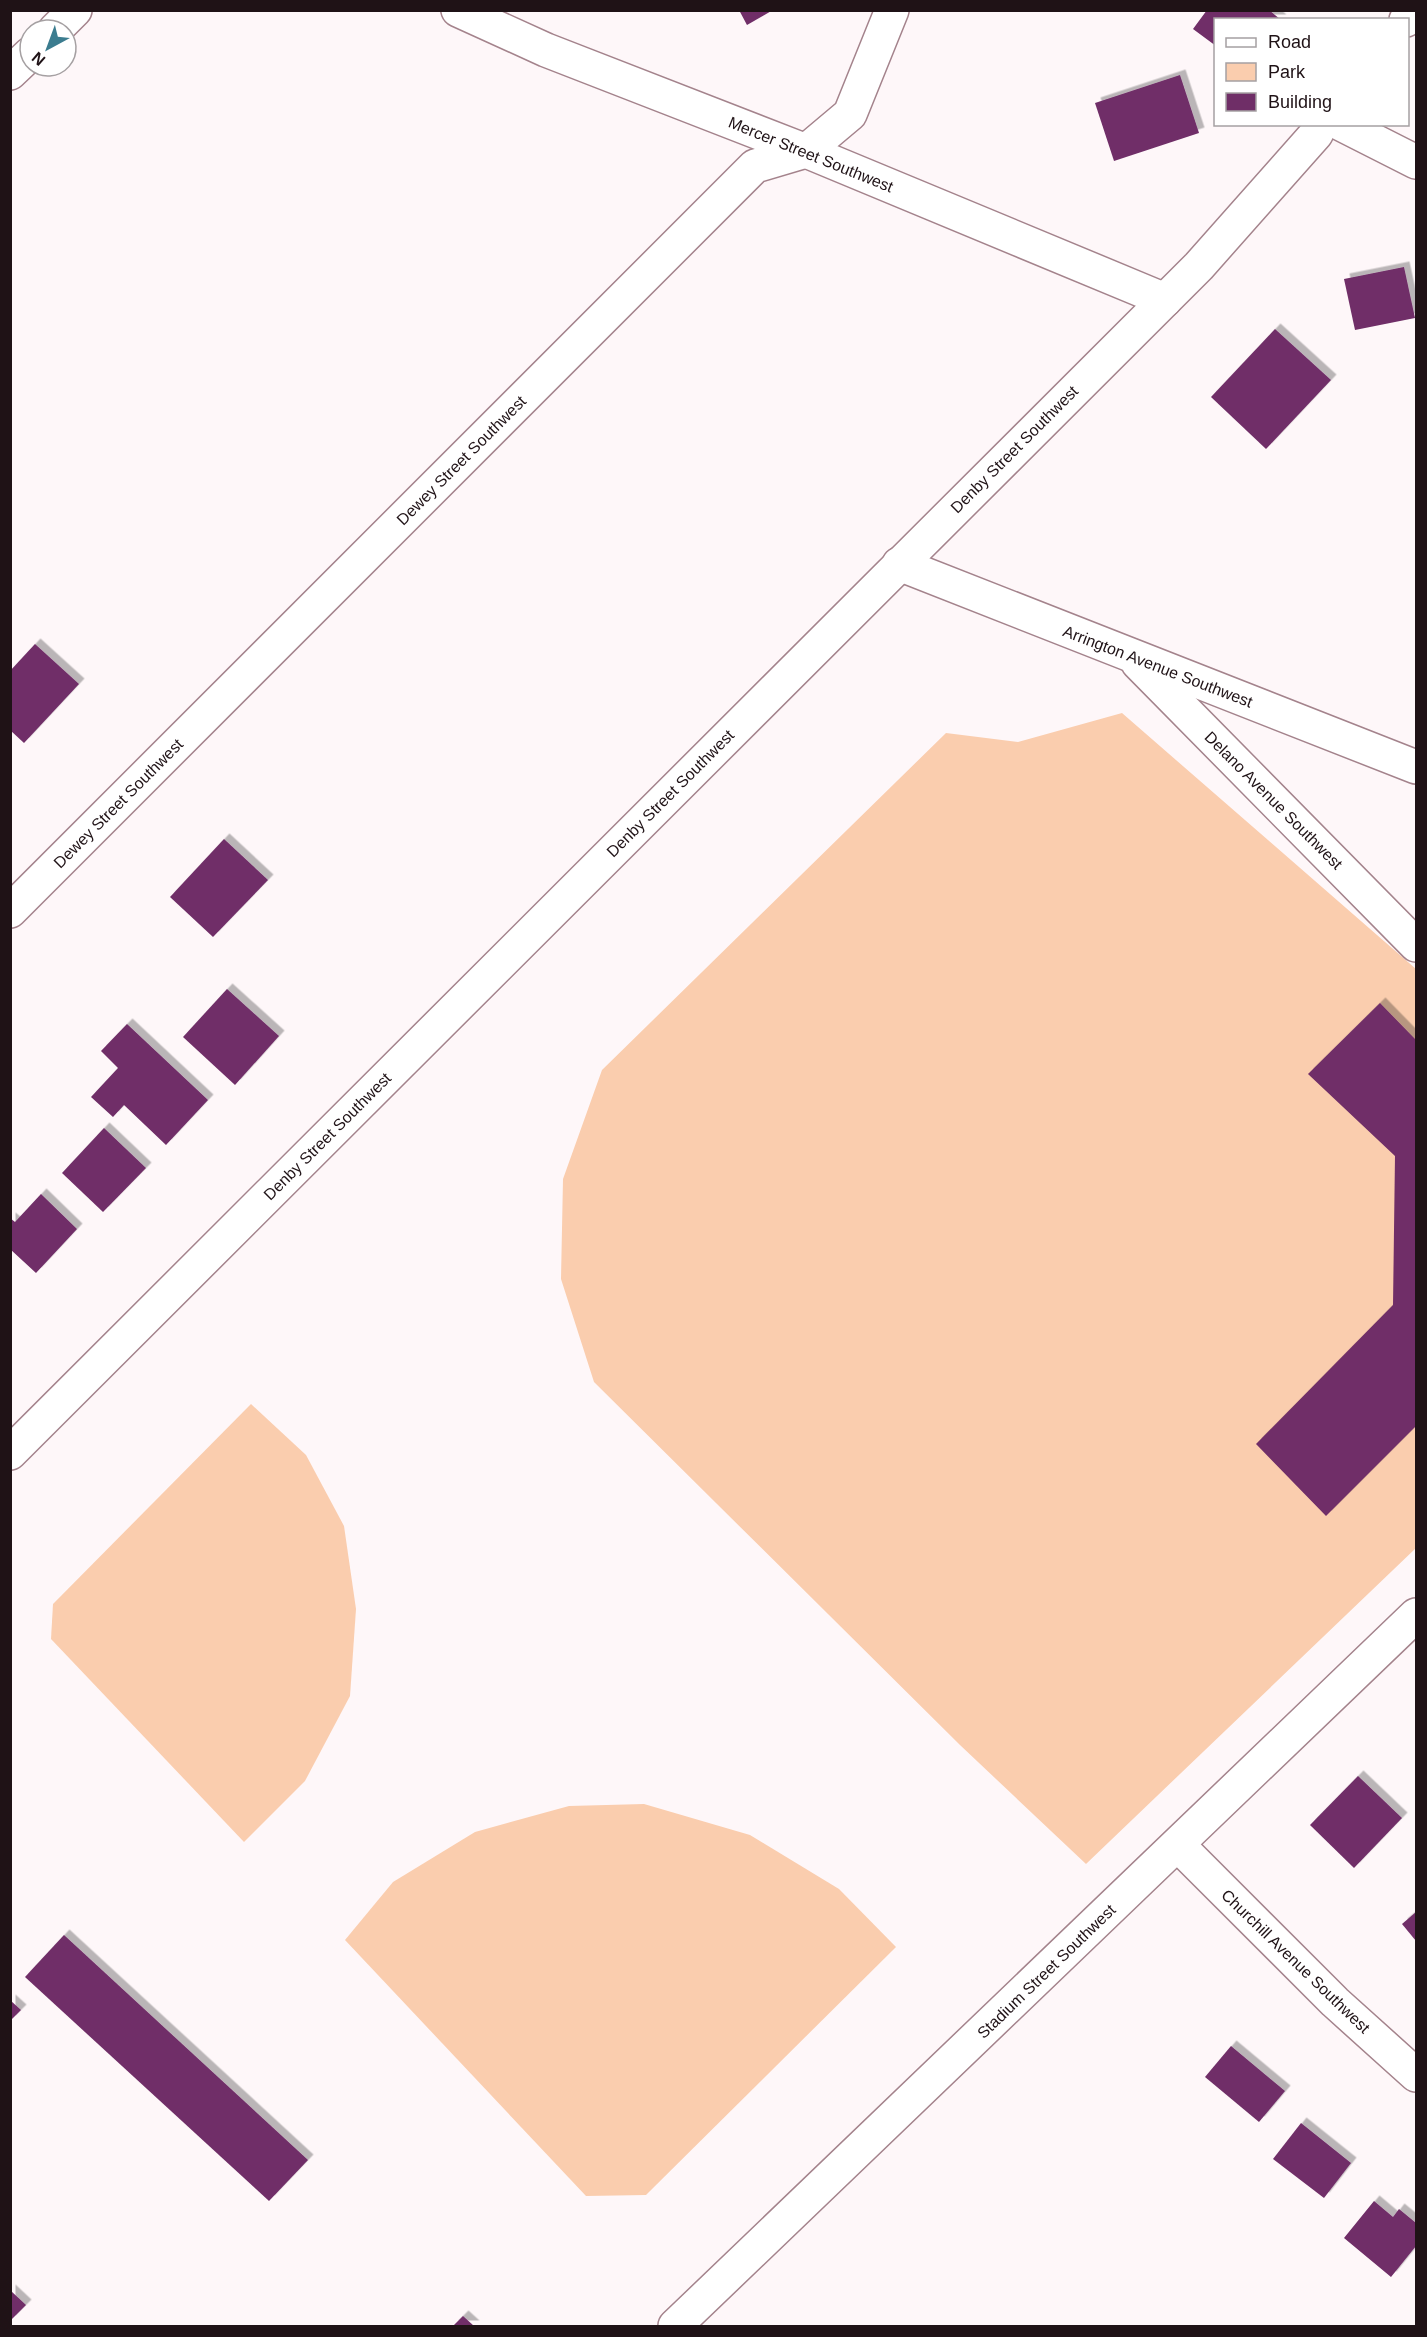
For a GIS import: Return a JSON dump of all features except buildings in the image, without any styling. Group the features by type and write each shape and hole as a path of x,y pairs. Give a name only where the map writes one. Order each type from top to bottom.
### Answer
{"street":[{"name":"Mercer Street Southwest","path":"458,10 546,50 806,151 1165,300"},
{"name":"Dewey Street Southwest","path":"10,911 755,166 806,151 850,114 892,10"},
{"name":"Denby Street Southwest","path":"10,1453 1165,300 1207,257 1316,134 1320,126"},
{"path":"1345,126 1416,162"},
{"name":"Arrington Avenue Southwest","path":"899,564 1416,767"},
{"name":"Delano Avenue Southwest","path":"1131,655 1416,945"},
{"name":"Stadium Street Southwest","path":"675,2326 1416,1615"},
{"name":"Churchill Avenue Southwest","path":"1178,1845 1335,2002 1416,2075"}],"green space":[{"path":"1122,713 1416,969 1416,1548 1086,1864 960,1745 594,1382 561,1279 563,1179 602,1070 946,733 1018,742"},
{"path":"251,1404 306,1455 344,1526 356,1609 350,1696 305,1781 244,1842 51,1639 53,1604"},
{"path":"644,1804 750,1835 839,1889 896,1947 646,2195 586,2196 345,1940 393,1882 475,1832 569,1806"}]}
